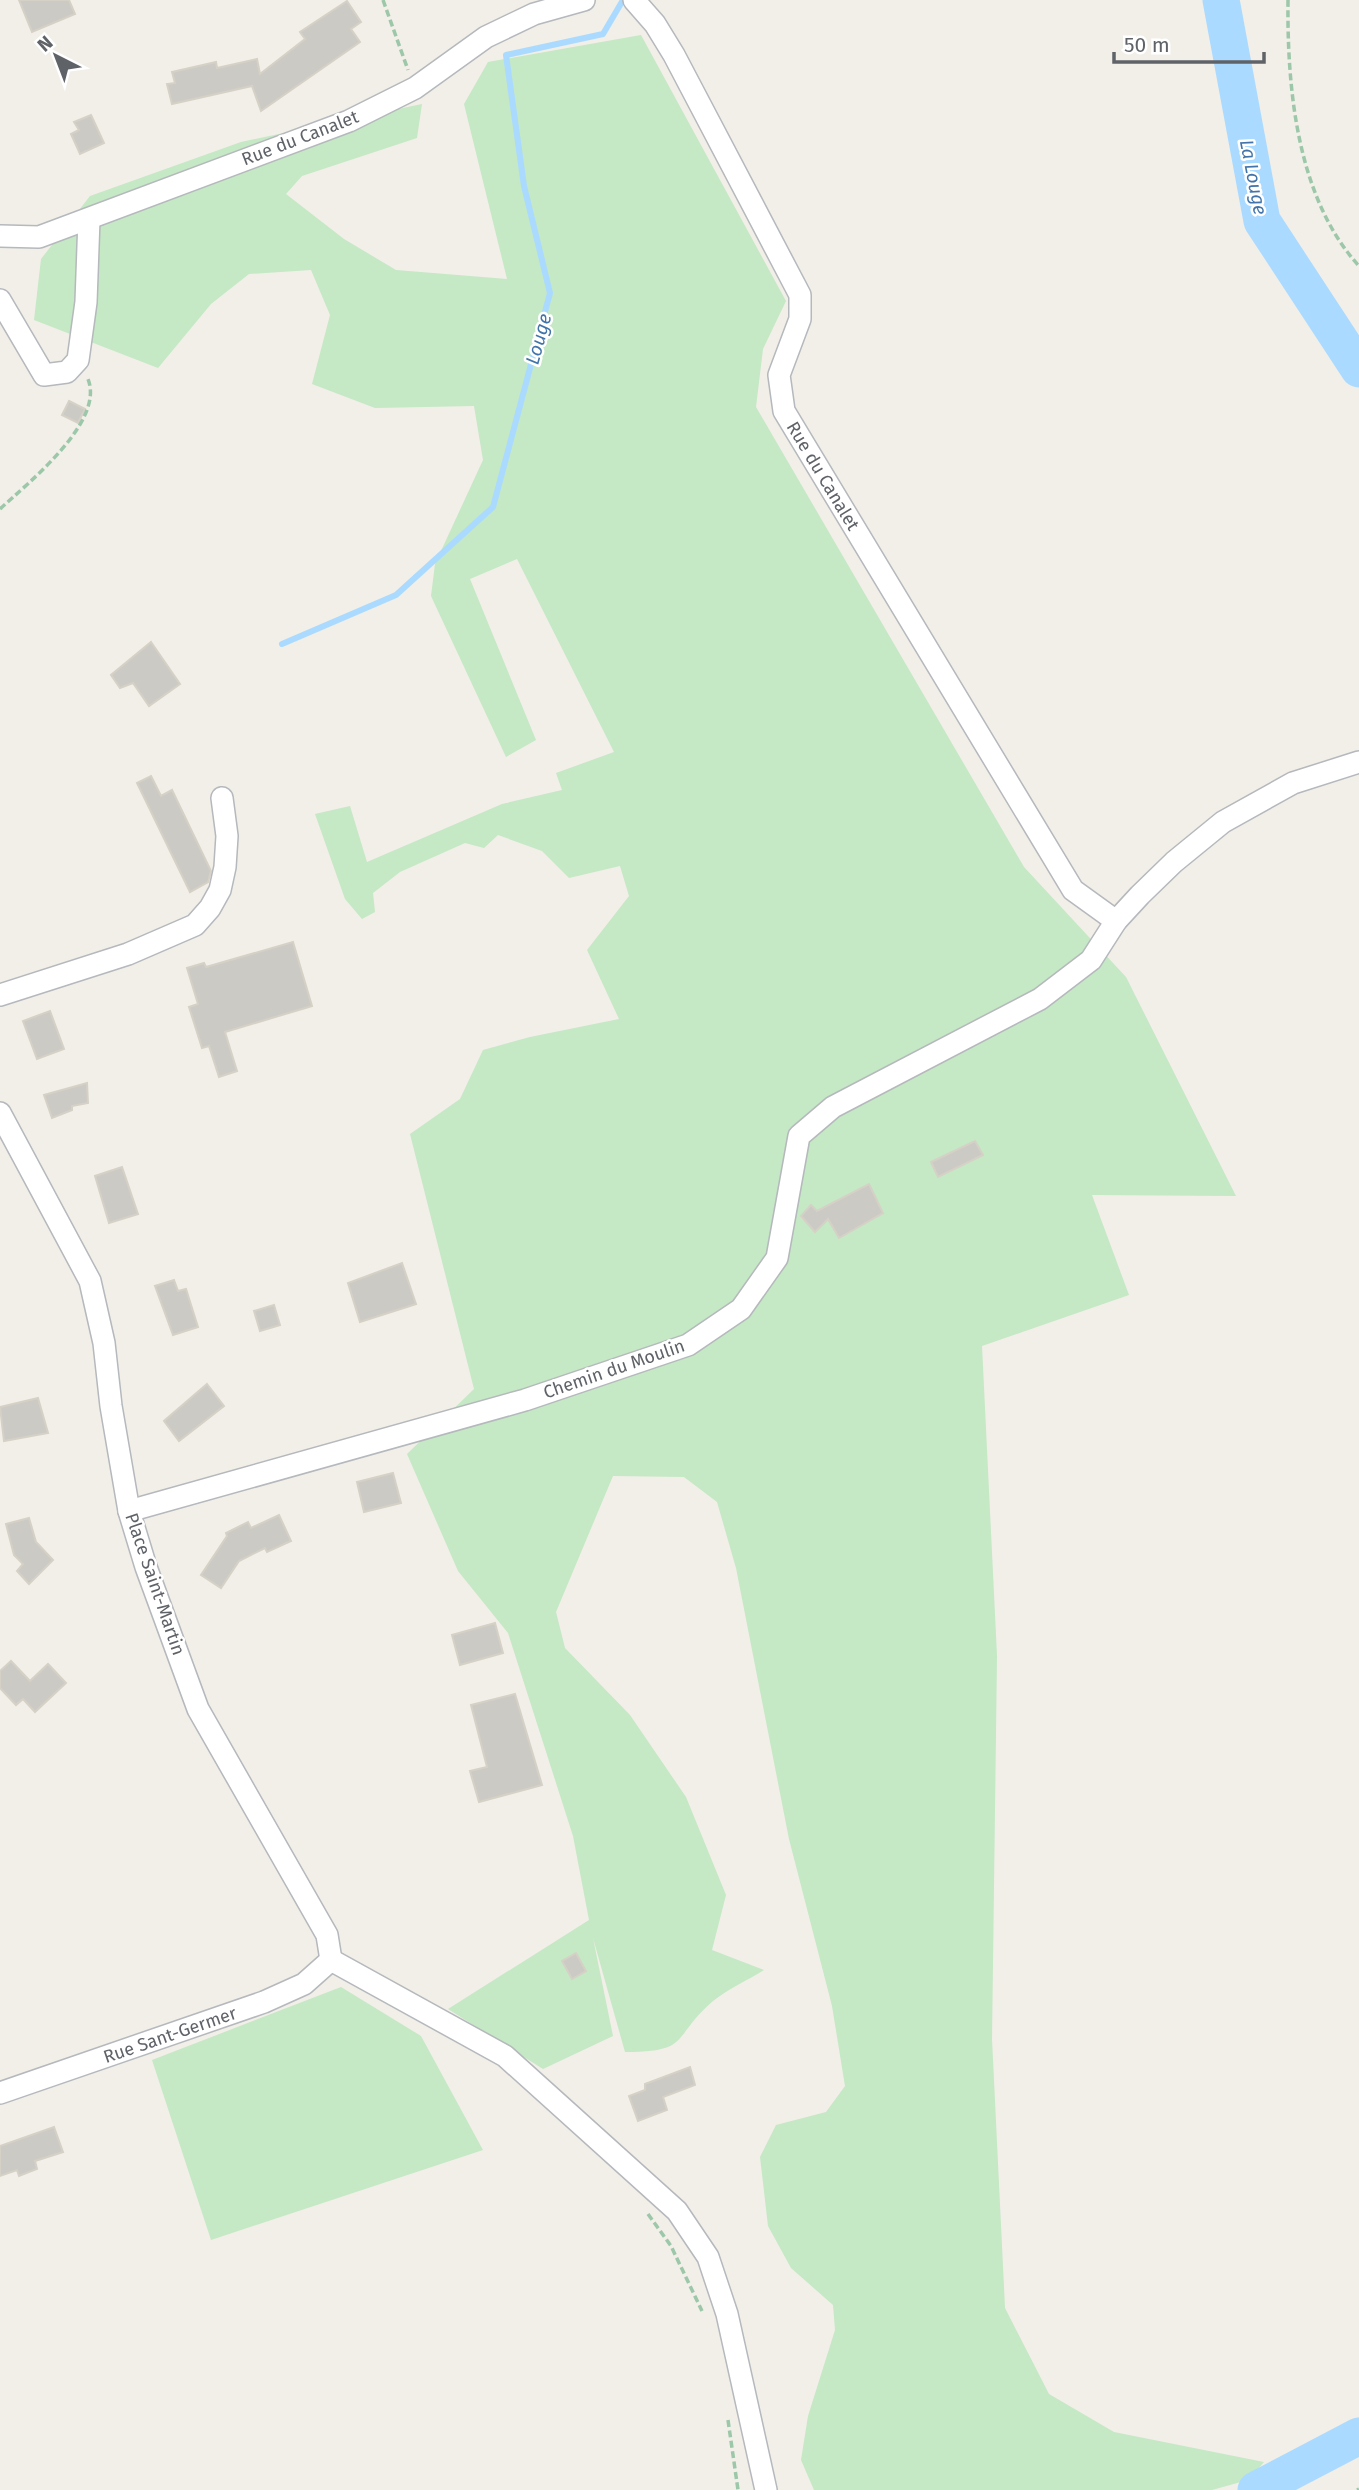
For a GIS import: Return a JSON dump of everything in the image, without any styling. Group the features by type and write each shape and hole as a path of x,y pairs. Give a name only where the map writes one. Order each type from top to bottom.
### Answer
{"street":[{"name":"Rue du Canalet","path":"0,236 39,237 349,121 415,88 486,37 534,14 584,0"},
{"name":"Rue du Canalet","path":"634,0 655,24 674,55 800,295 800,319 779,375 784,411 1073,890 1115,922"},
{"path":"0,300 6,324 44,375 67,372 78,360 86,302 89,219"},
{"name":"Chemin du Moulin","path":"130,1511 525,1399 688,1345 741,1309 777,1258 799,1136 833,1107 1040,999 1091,960 1115,922 1174,862 1223,822 1293,783 1359,762"},
{"path":"0,995 128,954 195,925 210,908 220,890 225,867 227,836 222,798"},
{"name":"Place Saint-Martin","path":"0,1113 90,1281 104,1343 111,1406 130,1511 146,1567 198,1709 327,1935 331,1960"},
{"path":"331,1960 505,2056 677,2211 708,2257 727,2314 766,2490"},
{"name":"Rue Sant-Germer","path":"0,2093 264,2002 304,1984 331,1960"}],"path":[{"path":"383,0 415,88"},
{"path":"1287,0 1292,85 1308,170 1334,235 1359,266"},
{"path":"0,509 49,463 88,414 90,383 78,360"},
{"path":"645,2210 671,2246 703,2311"},
{"path":"727,2414 738,2490"}],"green space":[{"path":"641,35 786,301 763,349 756,407 1024,867 1126,977 1236,1196 1092,1195 1129,1295 982,1346 997,1656 992,2039 1005,2308 1049,2394 1114,2432 1264,2462 1248,2480 1212,2490 814,2490 801,2460 808,2416 835,2330 833,2305 791,2268 768,2226 760,2157 776,2125 826,2112 845,2086 832,2006 789,1839 736,1568 717,1502 684,1477 613,1476 556,1612 565,1648 630,1715 686,1797 726,1895 712,1950 764,1970 713,2001 671,2045 661,2049 625,2052 593,1938 613,2036 543,2069 448,2009 589,1920 573,1836 508,1633 458,1571 407,1454 474,1389 410,1134 460,1099 483,1050 530,1037 619,1019 587,950 629,896 620,866 569,878 542,851 498,835 484,848 465,843 400,872 373,893 375,912 362,919 345,899 315,814 350,806 367,862 502,804 562,790 556,773 614,752 517,559 470,579 536,740 506,757 431,596 435,564 483,460 474,406 375,408 312,384 330,315 311,270 249,274 211,304 158,368 34,320 41,259 90,196 241,142 422,104 417,138 302,176 286,194 344,239 396,270 507,279 464,104 488,62"},
{"path":"341,1987 421,2036 483,2150 211,2240 152,2060"}],"building":[{"path":"19,0 69,0 75,14 32,32"},
{"path":"347,1 361,22 351,29 360,42 261,111 252,86 172,104 167,84 175,83 172,72 216,62 217,68 257,59 260,74 305,39 300,32"},
{"path":"91,115 104,143 80,154 71,134 79,130 74,122"},
{"path":"69,401 85,409 78,423 62,415"},
{"path":"151,642 180,684 149,706 133,683 120,688 111,675"},
{"path":"151,776 161,796 172,790 211,871 208,882 190,892 137,783"},
{"path":"293,942 312,1006 225,1032 237,1071 219,1077 209,1046 202,1048 189,1007 198,1004 187,968 204,963 206,967"},
{"path":"50,1011 64,1049 37,1059 23,1021"},
{"path":"87,1083 88,1103 72,1106 72,1110 52,1118 44,1095"},
{"path":"975,1141 983,1155 938,1177 931,1162"},
{"path":"122,1167 138,1214 109,1223 95,1176"},
{"path":"869,1184 883,1213 839,1238 828,1219 815,1232 801,1216 811,1205 817,1211"},
{"path":"402,1263 416,1304 360,1322 348,1283"},
{"path":"174,1280 178,1291 186,1289 198,1327 173,1335 155,1286"},
{"path":"274,1305 280,1325 260,1331 254,1311"},
{"path":"207,1384 224,1406 179,1441 164,1421"},
{"path":"38,1398 48,1433 4,1441 0,1407"},
{"path":"393,1473 401,1503 364,1512 357,1482"},
{"path":"279,1515 291,1541 267,1552 265,1548 239,1561 221,1588 201,1575 227,1536 226,1533 248,1522 251,1528"},
{"path":"29,1518 36,1542 53,1560 29,1584 17,1571 23,1564 14,1555 6,1524"},
{"path":"495,1623 503,1653 460,1665 452,1635"},
{"path":"11,1661 30,1681 48,1664 66,1683 35,1712 23,1699 16,1705 0,1688 0,1671"},
{"path":"515,1694 542,1785 479,1802 470,1771 487,1767 471,1705"},
{"path":"576,1953 586,1971 572,1979 562,1961"},
{"path":"690,2067 695,2085 663,2097 667,2110 638,2121 629,2096 645,2090 645,2084"},
{"path":"54,2127 63,2152 35,2161 37,2169 19,2176 17,2170 0,2176 0,2146"}],"waterway":[{"name":"Louge","path":"282,644 396,595 493,507 550,293 524,186 506,55 603,34 623,0"},
{"name":"La Louge","path":"1221,0 1262,221 1359,369"},
{"name":"La Louge","path":"1256,2490 1359,2436"}]}
